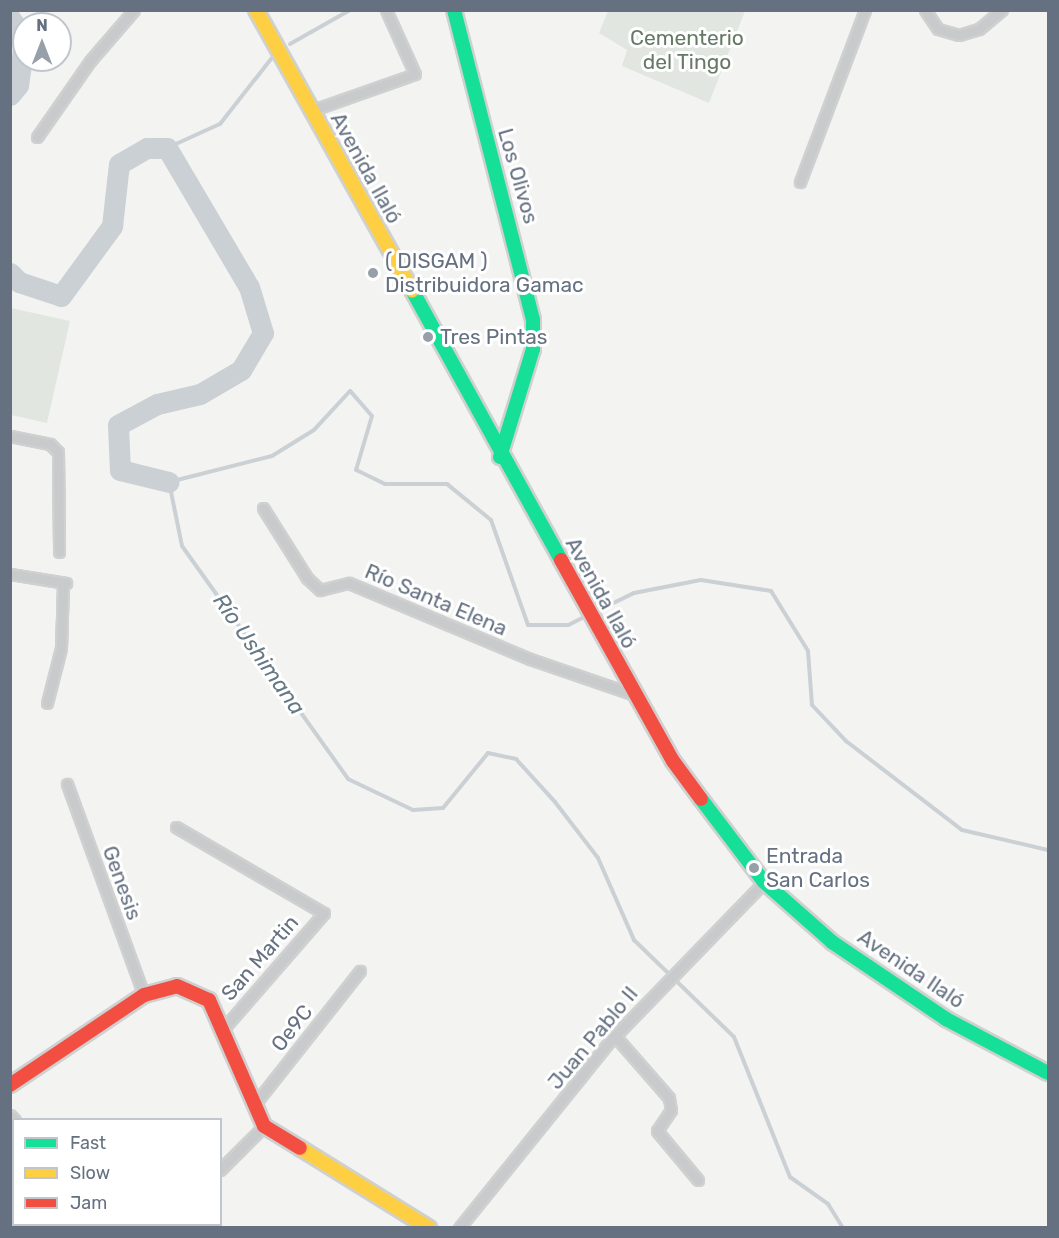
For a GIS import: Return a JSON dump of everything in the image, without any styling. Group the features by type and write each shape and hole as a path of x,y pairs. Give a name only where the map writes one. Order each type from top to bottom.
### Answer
{"main road":[{"name":"Avenida Ilaló","path":"256,10 500,457 673,761 764,882 832,942 946,1019 1048,1073"},
{"name":"Los Olivos","path":"459,14 533,320 533,349 500,457"},
{"path":"10,1085 144,994 177,987 194,991 209,1000 224,1028 252,1107 264,1126 429,1227"}],"street":[{"path":"37,137 90,61 134,10"},
{"path":"310,111 416,74 386,10"},
{"path":"800,182 865,10"},
{"path":"926,10 938,29 958,35 979,29 1002,10"},
{"path":"10,436 50,444 58,452 59,552"},
{"name":"Río Santa Elena","path":"263,508 307,578 320,590 349,584 540,663 635,696"},
{"path":"10,574 66,583 61,648 47,703"},
{"name":"Genesis","path":"67,784 144,994"},
{"name":"San Martin","path":"176,827 324,913 224,1028"},
{"name":"Juan Pablo II","path":"459,1227 615,1036 663,982 764,882"},
{"name":"Oe9C","path":"252,1107 360,971"},
{"path":"615,1036 669,1098 671,1110 657,1131 698,1180"},
{"path":"222,1168 264,1126"}],"green space":[{"path":"11,10 18,12 12,12 13,72 11,81"},
{"name":"Cementerio del Tingo","path":"608,10 745,11 709,103 622,66 627,50 599,33"},
{"path":"11,308 70,321 47,423 11,415"}],"waterway":[{"path":"290,44 350,10"},
{"path":"167,148 220,124 271,59"},
{"name":"Río Ushimana","path":"10,95 18,85 20,72"},
{"name":"Río Ushimana","path":"10,273 19,282 61,296 112,226 119,164 147,148 167,148 249,287 263,333 241,370 200,394 157,404 118,425 120,470 169,482"},
{"name":"Río Ushimana","path":"588,615 568,625 528,625 491,520 447,484 385,484 356,470 372,416 350,391 314,430 272,456 169,482 182,546 348,779 413,810 443,808 488,753 516,759 555,802 598,858 634,940 734,1037 790,1177 828,1204 843,1228"},
{"path":"595,612 634,593 701,580 771,591 808,651 812,705 846,741 962,830 1048,850"}],"traffic: fast":[{"path":"454,10 533,320 533,349 500,457"},
{"path":"412,290 561,560"},
{"path":"701,799 764,882 832,942 946,1019 1048,1073"}],"traffic: slow":[{"path":"256,10 412,290"},
{"path":"300,1148 429,1228"}],"traffic: jam":[{"path":"561,560 673,761 701,799"},
{"path":"10,1085 144,995 177,986 209,1000 264,1126 300,1148"}],"place":[{"name":"( DISGAM ) Distribuidora Gamac","path":"373,273"},
{"name":"Tres Pintas","path":"428,337"},
{"name":"Entrada San Carlos","path":"754,868"}]}
